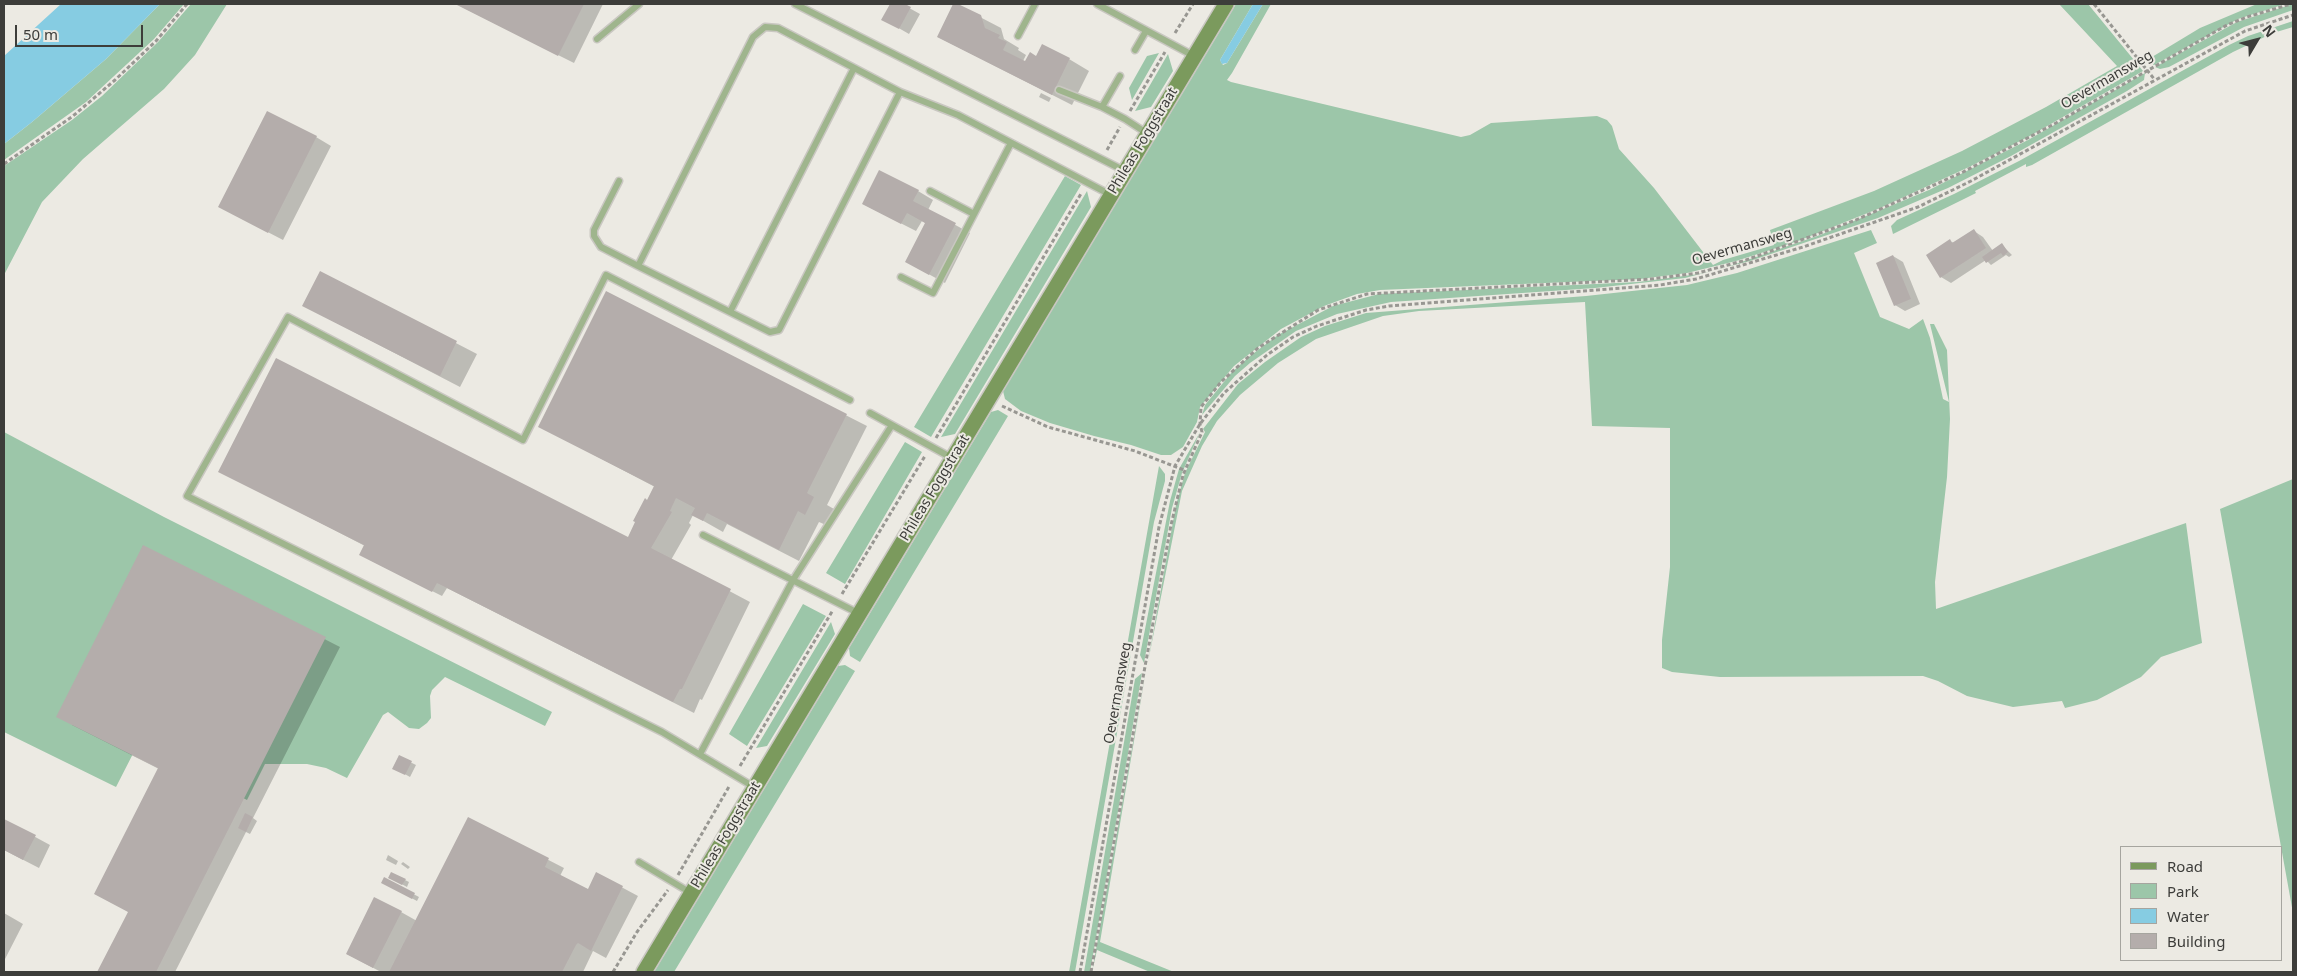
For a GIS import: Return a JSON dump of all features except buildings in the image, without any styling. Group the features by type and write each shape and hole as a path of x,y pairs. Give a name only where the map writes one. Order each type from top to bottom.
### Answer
{"street":[{"name":"Phileas Foggstraat","path":"644,972 858,613 953,459 1226,4"}],"lane":[{"path":"597,39 639,4"},
{"path":"795,4 1125,171"},
{"path":"1018,36 1035,4"},
{"path":"1097,4 1194,56"},
{"path":"638,266 753,37 759,31 772,26 900,92 958,115 1111,195"},
{"path":"1135,50 1146,31"},
{"path":"730,312 854,68"},
{"path":"1102,107 1120,76"},
{"path":"1059,90 1125,118 1148,134"},
{"path":"619,181 594,230 594,236 601,247 770,332 780,330 900,92"},
{"path":"901,277 933,294 1012,143"},
{"path":"930,191 974,214"},
{"path":"754,787 662,732 187,496 288,318 523,440 606,276 850,400"},
{"path":"870,413 953,459"},
{"path":"700,754 792,580 892,425"},
{"path":"703,535 858,613"},
{"path":"639,862 691,893"}],"path":[{"path":"4,164 73,116 115,80 156,41 187,4"},
{"path":"1101,159 1193,4"},
{"path":"2094,4 2155,80"},
{"name":"Oevermansweg","path":"1091,972 1171,525 1184,470 1202,432 1200,424 1201,408 1221,382 1242,361 1296,322 1334,304 1382,292 1665,278 1711,270 1746,260 1856,220 1963,172 2040,132 2227,25 2291,4"},
{"name":"Oevermansweg","path":"1080,972 1159,527 1175,466 1200,424 1224,393 1267,355 1294,336 1340,317 1390,306 1660,285 1696,279 1730,270 1858,229 1918,207 1988,172 2245,31 2293,15"},
{"path":"613,972 637,932 674,882 837,602 1088,182"},
{"path":"988,399 1048,428 1135,452 1184,470"}],"green space":[{"path":"160,4 184,4 154,39 86,102 4,160 4,144 106,59"},
{"path":"191,4 227,4 195,55 164,89 83,159 42,202 4,275 4,166 72,120 102,96 158,42"},
{"path":"1236,4 1253,4 1220,60 1223,65 1227,63 1263,4 1271,4 1227,80 1231,82 1461,137 1470,135 1491,123 1597,116 1607,120 1612,126 1619,149 1654,188 1713,265 1723,260 1774,245 1770,230 1874,191 1962,151 2046,107 2117,66 2059,4 2088,4 2143,71 2028,137 1969,167 1880,208 1798,241 1736,261 1687,273 1640,279 1380,290 1357,294 1324,306 1281,329 1234,366 1200,407 1197,422 1183,447 1171,455 1161,455 1094,436 1050,423 1021,411 1005,399 1003,391"},
{"path":"2257,4 2285,4 2238,19 2154,65 2147,60 2200,28"},
{"path":"2293,4 2293,10 2244,27 2169,67 2160,69 2155,67 2237,22"},
{"path":"2293,21 2293,27 2273,33 2233,52 2032,165 2026,167 2026,164 1975,191 1976,193 1893,234 1891,226 1897,220 2019,161 2229,45 2248,36"},
{"path":"1159,53 1132,100 1129,88 1147,56"},
{"path":"1168,54 1173,71 1151,107 1135,111"},
{"path":"2145,73 2144,80 2127,91 2011,156 1948,188 1878,218 1750,261 1726,267 1820,235 1929,190 2028,140"},
{"path":"1065,176 1081,185 931,437 914,427"},
{"path":"1087,191 1091,207 955,434 941,437"},
{"path":"1871,230 1877,243 1854,253 1880,317 1909,329 1923,319 1930,338 1943,399 1949,402 1930,324 1934,324 1947,350 1950,419 1947,477 1935,582 1936,609 2186,523 2202,643 2161,657 2141,677 2097,700 2065,708 2062,701 2013,707 1967,696 1938,681 1923,676 1720,677 1672,672 1662,668 1662,640 1670,567 1670,428 1592,426 1585,302 1419,311 1383,316 1316,339 1278,363 1240,395 1217,421 1202,446 1182,491 1148,662 1176,505 1185,473 1205,432 1203,429 1238,384 1301,337 1325,326 1366,313 1586,296 1687,285 1737,273"},
{"path":"1715,270 1685,278 1595,288 1391,302 1337,314 1296,331 1250,363 1235,376 1202,415 1205,405 1232,372 1250,356 1278,335 1333,306 1379,294 1638,282"},
{"path":"998,410 1008,416 860,662 850,656 849,648 991,412"},
{"path":"4,432 164,517 552,712 545,726 445,677 432,690 430,696 431,718 427,723 419,729 409,728 388,712 383,715 347,778 326,768 307,764 265,764 247,800 138,744 116,787 4,732"},
{"path":"1200,432 1182,473 1172,508 1144,663 1140,655 1170,501 1179,469"},
{"path":"905,442 922,452 845,584 826,573"},
{"path":"1159,466 1165,474 1165,481 1154,522 1075,972 1069,972"},
{"path":"2293,479 2293,913 2282,846 2220,509"},
{"path":"803,604 826,616 747,746 729,734"},
{"path":"831,622 835,634 767,746 756,748"},
{"path":"845,665 855,671 674,972 654,972 838,666"},
{"path":"1146,670 1100,942 1174,972 1150,972 1097,950 1092,972"},
{"path":"1142,673 1090,972 1084,972 1135,679"}],"water":[{"path":"61,4 160,4 106,59 4,144 4,56"},
{"path":"1253,4 1263,4 1227,63 1222,64 1220,60"}]}
